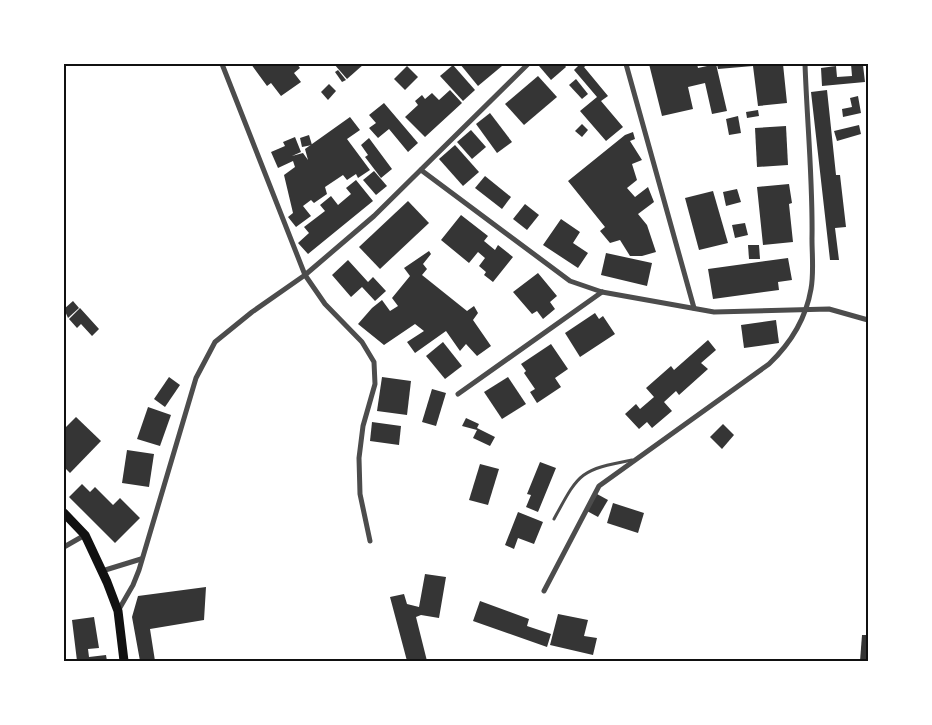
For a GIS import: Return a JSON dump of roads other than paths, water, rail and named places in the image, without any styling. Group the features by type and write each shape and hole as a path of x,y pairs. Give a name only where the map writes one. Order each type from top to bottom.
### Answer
{"main road":[{"path":"64,513 85,535 102,571 118,611 124,661"}],"street":[{"path":"222,64 305,275 325,304 362,342 374,362 375,384 363,426 359,458 360,494 370,541"},
{"path":"118,611 134,585 196,378 215,342 252,312 305,275 374,216 528,64"},
{"path":"626,64 694,308"},
{"path":"544,591 599,486 769,364 785,348 806,309 811,288 812,208 805,64"},
{"path":"420,170 570,281 602,292 714,312 829,309 868,320"},
{"path":"458,394 602,292"},
{"path":"64,548 85,535"},
{"path":"102,571 141,558"}],"lane":[{"path":"554,519 575,481 591,469 635,460"}]}
